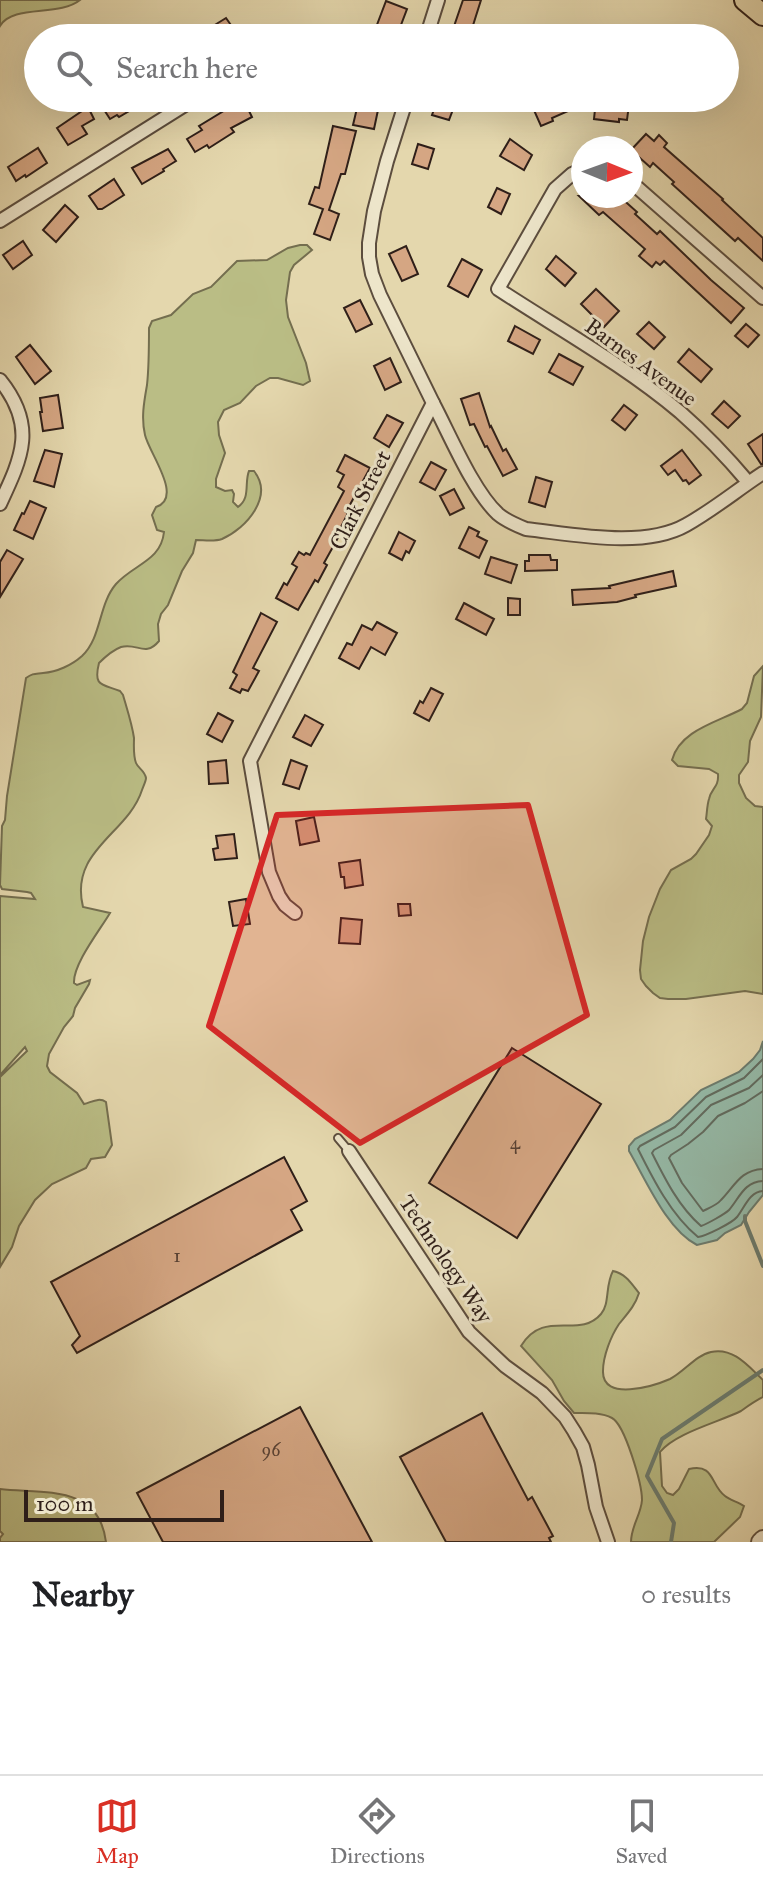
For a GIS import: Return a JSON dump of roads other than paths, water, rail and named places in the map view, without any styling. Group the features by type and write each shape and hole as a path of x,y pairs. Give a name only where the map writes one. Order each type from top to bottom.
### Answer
{"main road":[{"path":"745,0 763,15"}],"street":[{"path":"430,24 438,0"},
{"path":"0,221 174,112"},
{"path":"403,112 374,211 369,243 372,274 433,403 482,496 500,516 526,529 622,538 652,537 686,525 763,473"},
{"name":"Barnes Avenue","path":"571,175 555,189 498,289 669,403 712,442 748,482"},
{"path":"643,193 763,298"},
{"path":"0,380 10,392 19,412 23,432 21,455 0,504"},
{"name":"Clark Street","path":"295,913 279,896 269,872 250,761 433,403"},
{"name":"Technology Way","path":"349,1151 469,1332 505,1366 542,1393 565,1417 585,1456 596,1507 608,1542"}],"lane":[{"path":"338,1138 349,1151"}],"water":[{"path":"763,1041 763,1195 741,1225 717,1240 697,1245 686,1238 667,1216 650,1190 629,1146 635,1139 670,1120 701,1090 739,1072 760,1050"}],"waterway":[{"path":"745,1216 763,1266"},
{"path":"671,1542 674,1523 647,1476 662,1439 763,1370"}]}
